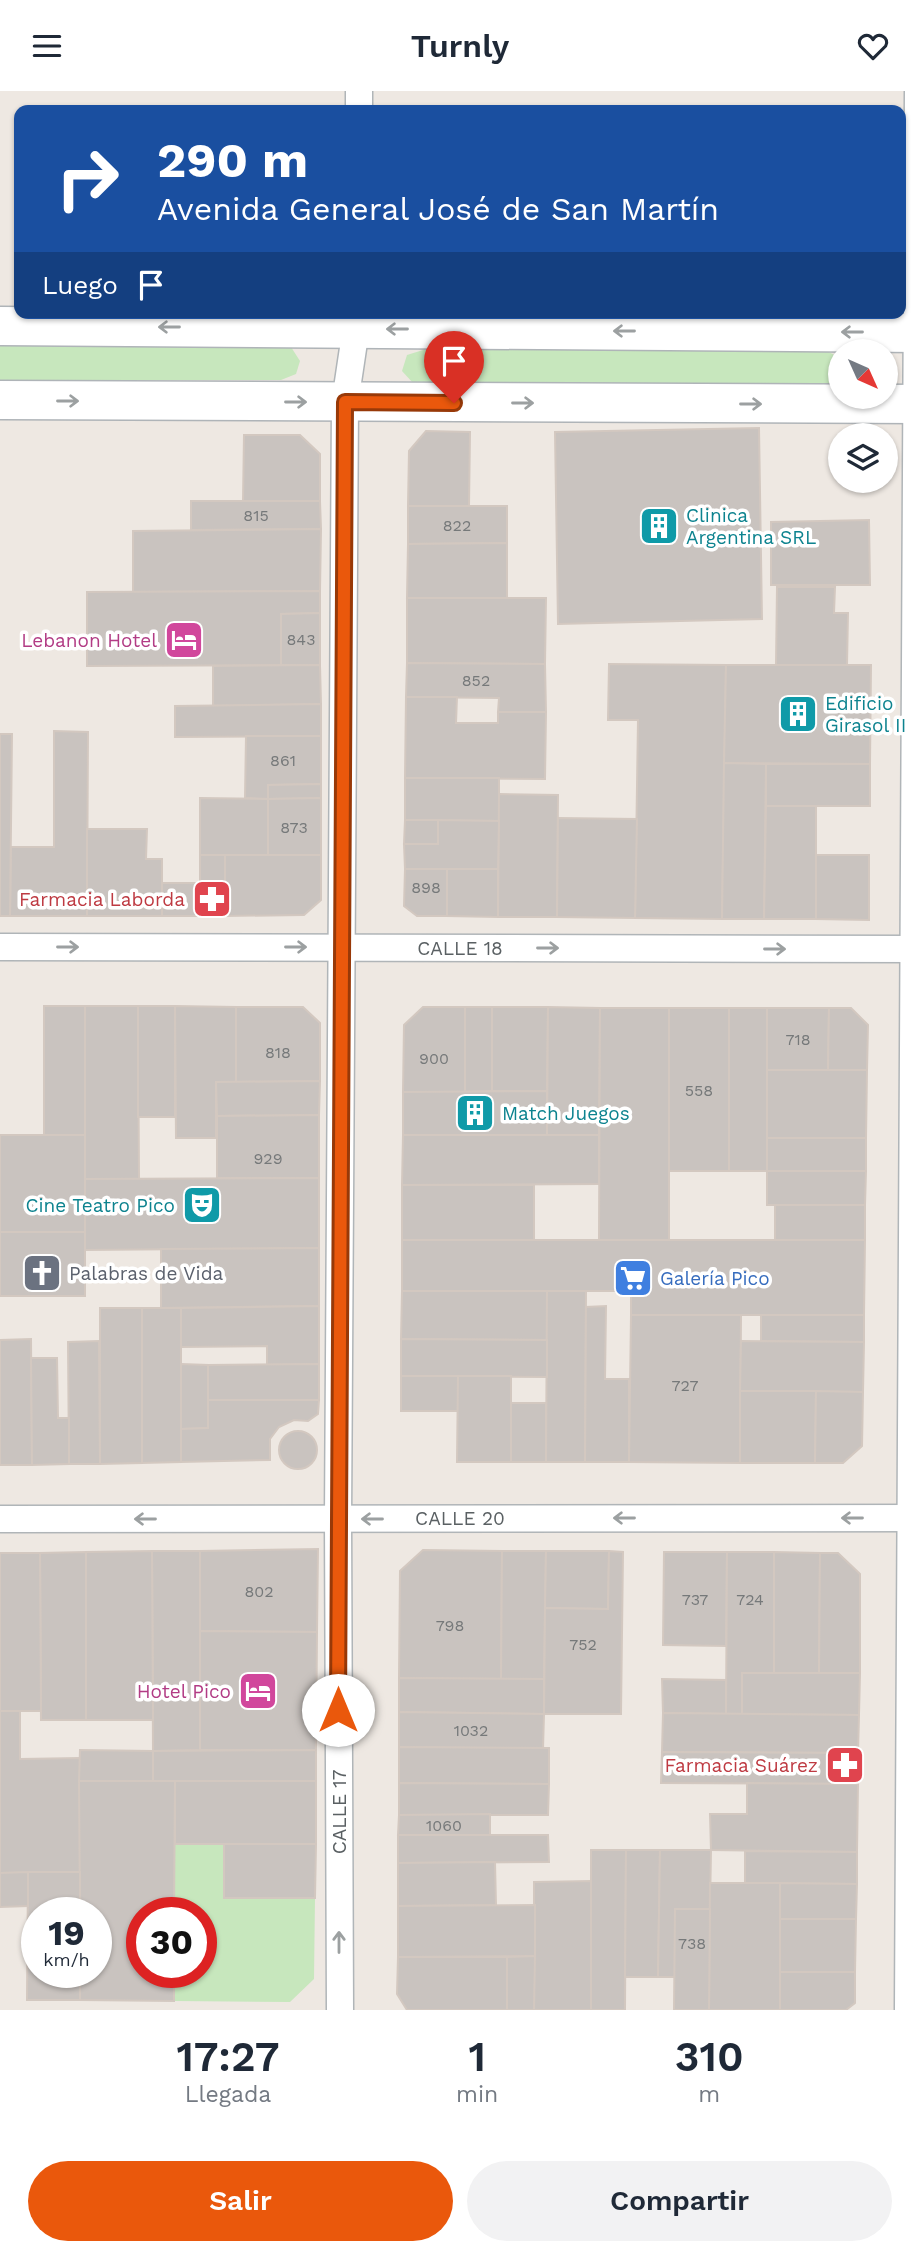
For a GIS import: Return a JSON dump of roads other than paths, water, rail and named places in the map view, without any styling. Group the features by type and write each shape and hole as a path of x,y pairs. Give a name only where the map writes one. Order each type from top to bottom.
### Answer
{"main road":[{"path":"0,326 358,321 919,333"},
{"path":"0,400 919,404"}],"street":[{"path":"908,2010 916,1518 918,91"},
{"name":"CALLE 17","path":"340,2010 338,1518 344,947 345,402 358,321"},
{"name":"CALLE 18","path":"0,947 917,949"},
{"name":"CALLE 20","path":"0,1519 916,1518"}],"place":[{"name":"Clinica Argentina SRL","path":"659,526"},
{"name":"Lebanon Hotel","path":"184,640"},
{"name":"Edificio Girasol II","path":"798,714"},
{"name":"Farmacia Laborda","path":"212,899"},
{"name":"Match Juegos","path":"475,1113"},
{"name":"Cine Teatro Pico","path":"202,1205"},
{"name":"Palabras de Vida","path":"42,1273"},
{"name":"Galería Pico","path":"633,1278"},
{"name":"Hotel Pico","path":"258,1691"},
{"name":"Farmacia Suárez","path":"845,1765"}]}
